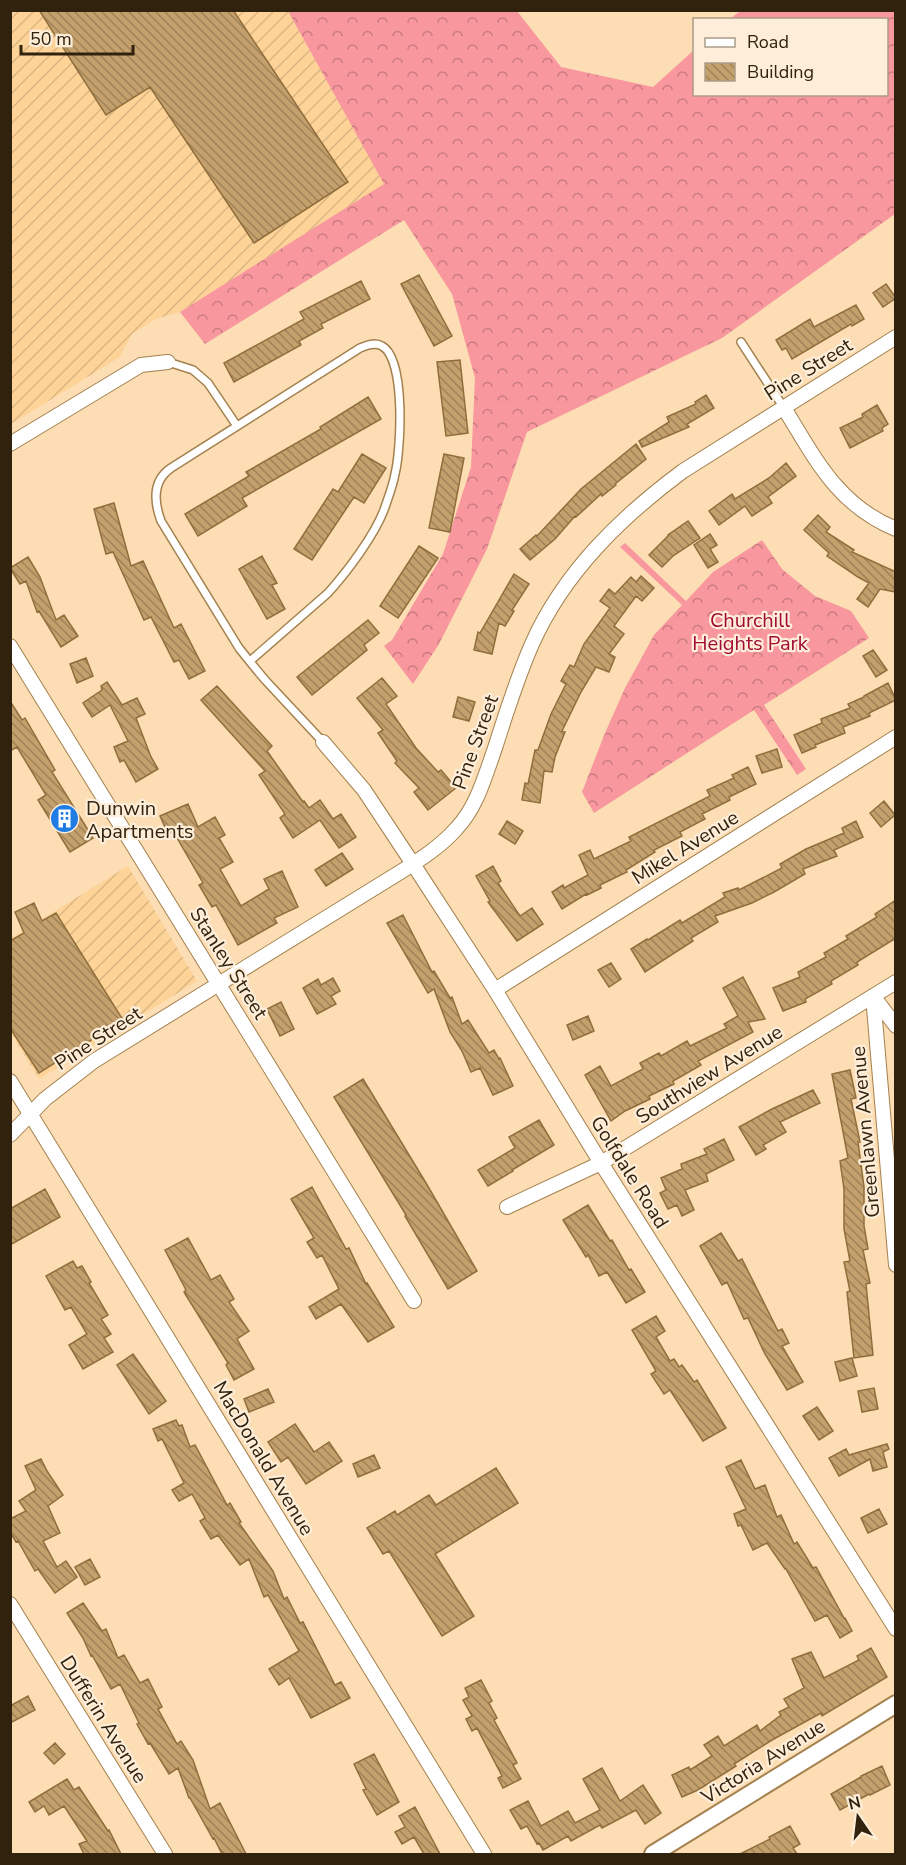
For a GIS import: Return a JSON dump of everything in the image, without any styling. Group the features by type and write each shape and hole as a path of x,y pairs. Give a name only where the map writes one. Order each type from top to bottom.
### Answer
{"street":[{"name":"Pine Street","path":"10,1135 45,1099 94,1061 439,846 457,829 472,807 532,643 568,582 592,552 619,523 683,471 896,337"},
{"path":"10,444 141,365 168,362"},
{"path":"784,408 829,480 856,506 896,529"},
{"name":"Stanley Street","path":"10,646 414,1301"},
{"name":"Mikel Avenue","path":"495,990 896,737"},
{"name":"Golfdale Road","path":"322,742 364,790 495,990 601,1163 896,1629"},
{"name":"Southview Avenue","path":"507,1207 601,1163 896,982"},
{"path":"873,996 896,1026"},
{"name":"Greenlawn Avenue","path":"873,996 896,1265"},
{"name":"MacDonald Avenue","path":"10,1081 484,1854"},
{"name":"Dufferin Avenue","path":"10,1604 165,1854"},
{"name":"Victoria Avenue","path":"653,1854 896,1704"}],"lane":[{"path":"741,342 784,408"},
{"path":"250,661 328,593 375,529 379,520 396,474 402,422 393,363 388,352 381,345 371,343 360,348 166,472 158,482 156,493 156,506 161,521 239,648 250,661 322,742"},
{"path":"168,362 193,370 208,383 237,426"}],"shaded area":[{"path":"11,11 288,11 385,184 180,312 156,319 132,334 120,357 11,424"},
{"path":"128,866 197,981 39,1079 11,1033 11,938"}],"green space":[{"path":"288,11 517,11 561,67 653,87 693,51 693,96 888,96 888,18 731,18 740,11 895,11 895,214 722,338 527,432 487,549 439,644 413,684 384,646 392,640 443,554 471,467 475,378 452,294 404,220 205,344 180,312 384,184"},
{"name":"Churchill Heights Park","path":"762,540 782,569 815,596 851,611 869,638 764,705 806,769 797,775 754,710 594,813 582,792 605,733 625,688 654,635 682,605 620,547 625,543 686,601 713,572"}],"building":[{"path":"39,10 233,10 348,182 254,243 150,87 106,115"},
{"path":"419,275 452,336 434,346 401,284"},
{"path":"361,281 370,299 321,324 323,328 299,341 301,345 234,382 224,363 304,319 300,312"},
{"path":"886,284 896,298 883,307 873,293"},
{"path":"856,305 864,319 852,326 851,324 792,359 786,348 782,350 776,340 810,319 814,327"},
{"path":"460,360 468,433 446,436 437,362"},
{"path":"706,395 714,408 687,424 689,427 642,447 639,441 669,422 667,417 696,404 695,402"},
{"path":"368,397 381,419 242,498 247,506 198,536 185,514 249,476 246,472 321,429 320,427"},
{"path":"877,405 888,424 882,428 883,431 850,448 840,428 863,417 862,414"},
{"path":"636,444 646,459 575,516 555,539 530,560 520,549 537,536 581,489"},
{"path":"362,454 386,468 364,503 354,497 312,560 294,549 333,489 338,492"},
{"path":"444,454 464,458 450,532 429,528"},
{"path":"786,463 796,476 768,497 772,503 752,516 745,506 719,525 709,511 732,494 735,499 769,478"},
{"path":"114,503 131,566 143,561 174,628 181,624 205,671 189,679 179,660 174,662 151,617 144,620 113,552 106,554 94,509"},
{"path":"818,515 830,527 826,532 854,550 852,552 896,572 896,592 880,589 868,607 857,599 869,583 827,556 829,553 804,530"},
{"path":"688,521 700,538 673,556 662,567 649,555 668,535"},
{"path":"710,534 717,545 710,549 718,562 708,568 694,545"},
{"path":"419,546 438,558 398,618 380,606"},
{"path":"262,556 277,583 272,585 285,609 267,619 239,569"},
{"path":"28,557 40,577 56,620 64,615 78,636 61,647 39,611 37,612 26,581 20,584 10,568"},
{"path":"514,574 529,584 512,610 514,611 505,626 499,623 492,654 474,650 478,632 480,633"},
{"path":"641,576 654,588 642,601 636,596 614,626 624,634 609,654 615,657 609,672 596,667 581,692 562,731 565,732 552,772 544,771 540,803 522,800 535,750 538,750 551,714 566,684 561,681 570,665 574,667 584,644 610,608 600,601 609,589 615,594 631,577 636,582"},
{"path":"368,620 379,633 364,645 367,650 312,695 297,677"},
{"path":"873,650 887,670 876,677 863,656"},
{"path":"86,658 93,676 77,683 70,664"},
{"path":"382,678 397,696 386,704 416,748 438,772 441,770 456,788 428,810 414,792 419,788 395,763 397,761 378,733 383,730 357,698"},
{"path":"107,682 122,705 137,698 145,714 136,718 158,769 136,782 124,760 120,762 114,747 128,741 110,705 92,717 83,703 102,690 101,686"},
{"path":"888,683 896,700 869,713 870,716 843,727 845,733 802,753 794,735 822,723 821,719 850,708 848,704"},
{"path":"217,686 272,746 267,751 303,802 309,808 320,800 333,819 341,814 356,837 339,848 320,820 293,838 280,818 285,814 259,775 265,771 201,700"},
{"path":"458,697 475,702 469,721 453,717"},
{"path":"10,701 22,720 25,718 55,770 52,772 93,838 70,852 38,800 46,795 17,747 10,751"},
{"path":"777,749 782,767 762,773 756,756"},
{"path":"748,767 756,784 702,814 705,819 680,832 682,836 654,850 655,852 626,870 627,872 600,885 601,888 586,894 562,909 552,892 588,875 579,855 590,850 594,859 631,841 629,837 710,796 707,790 734,778 732,775"},
{"path":"884,801 895,815 881,827 870,813"},
{"path":"188,804 198,827 215,817 225,835 219,838 233,862 220,869 241,906 269,889 264,879 282,871 298,907 274,918 277,923 238,945 216,905 212,907 199,885 203,883 173,831 168,834 160,816"},
{"path":"507,821 523,831 515,844 499,834"},
{"path":"856,821 863,837 834,850 837,856 803,869 805,874 752,903 715,916 718,922 691,938 693,941 645,972 631,949 680,920 682,923 725,897 723,893 738,888 739,890 782,868 780,864 806,849 844,833 842,828"},
{"path":"342,853 353,869 326,886 315,870"},
{"path":"493,866 501,881 498,883 520,916 532,908 543,924 517,941 488,902 490,901 476,876"},
{"path":"896,900 896,938 857,962 858,965 831,981 832,984 805,999 806,1002 783,1011 773,988 800,977 798,972 826,957 824,953 848,939 846,936 877,917 875,914"},
{"path":"34,903 42,921 56,913 123,1020 39,1073 10,1028 10,941 24,933 15,912"},
{"path":"403,915 432,972 434,971 450,998 452,997 462,1024 468,1020 489,1053 494,1050 513,1086 493,1095 480,1068 471,1072 450,1032 434,989 428,993 387,923"},
{"path":"611,963 621,979 609,987 598,970"},
{"path":"743,977 765,1019 748,1022 753,1032 698,1061 701,1065 673,1081 674,1084 649,1096 650,1099 625,1111 611,1121 585,1075 600,1066 611,1086 643,1069 640,1063 659,1053 661,1056 687,1041 690,1046 727,1028 724,1024 738,1016 723,988"},
{"path":"333,978 340,991 331,996 336,1004 317,1014 303,988 318,979 321,985"},
{"path":"281,1002 294,1029 280,1036 267,1009"},
{"path":"588,1016 594,1031 573,1040 567,1025"},
{"path":"850,1070 856,1098 851,1099 860,1142 858,1142 864,1187 864,1226 868,1249 863,1250 870,1283 866,1284 873,1355 854,1358 847,1292 850,1291 844,1262 850,1261 844,1229 844,1189 840,1161 848,1158 832,1074"},
{"path":"363,1079 477,1271 448,1289 334,1097"},
{"path":"813,1090 820,1103 780,1122 786,1132 763,1145 766,1149 756,1155 739,1127"},
{"path":"539,1120 554,1145 488,1186 478,1170 515,1148 509,1137"},
{"path":"724,1139 734,1160 706,1174 708,1181 685,1190 694,1210 682,1216 677,1205 668,1209 660,1193 666,1190 661,1178 682,1169 681,1164 707,1154 704,1149"},
{"path":"312,1187 346,1249 349,1248 366,1284 394,1327 368,1342 341,1304 316,1319 309,1307 339,1289 322,1255 317,1258 307,1242 314,1238 291,1199"},
{"path":"45,1189 60,1217 10,1245 10,1209"},
{"path":"588,1205 645,1292 626,1303 607,1272 599,1276 588,1255 586,1257 563,1220"},
{"path":"721,1233 738,1261 742,1259 778,1331 782,1329 789,1343 782,1346 803,1382 787,1390 765,1354 748,1318 744,1319 727,1282 722,1285 700,1246"},
{"path":"188,1238 211,1280 220,1275 234,1299 229,1302 249,1331 237,1339 254,1369 234,1380 226,1365 228,1363 184,1292 186,1290 165,1250"},
{"path":"73,1261 77,1268 82,1266 108,1315 101,1319 111,1334 104,1338 113,1352 83,1369 69,1345 87,1334 71,1307 65,1310 46,1276"},
{"path":"656,1316 665,1331 656,1337 670,1361 674,1359 679,1367 682,1365 694,1382 697,1380 726,1428 703,1441 670,1390 664,1394 651,1374 656,1371 632,1330"},
{"path":"133,1354 166,1401 149,1414 117,1365"},
{"path":"852,1358 857,1376 840,1381 835,1362"},
{"path":"874,1388 878,1409 862,1412 858,1391"},
{"path":"268,1389 274,1402 249,1412 244,1399"},
{"path":"817,1407 833,1431 819,1440 803,1416"},
{"path":"176,1420 179,1426 182,1425 190,1447 195,1445 227,1505 230,1503 241,1522 239,1523 273,1571 284,1599 287,1597 300,1623 303,1622 335,1685 341,1682 350,1698 311,1718 289,1678 279,1685 269,1669 299,1651 268,1595 264,1597 249,1559 240,1565 218,1535 211,1539 200,1521 205,1518 192,1494 179,1501 172,1490 184,1483 162,1439 158,1441 153,1429"},
{"path":"295,1424 314,1452 329,1442 342,1461 306,1484 288,1457 281,1462 268,1442"},
{"path":"887,1444 889,1449 883,1452 887,1467 873,1471 870,1459 839,1476 829,1458 846,1449 849,1455"},
{"path":"374,1455 380,1468 358,1477 353,1464"},
{"path":"41,1459 63,1495 48,1506 60,1533 43,1541 57,1567 66,1561 77,1577 55,1593 38,1569 35,1571 18,1541 16,1542 10,1532 10,1519 26,1511 19,1501 36,1490 25,1466"},
{"path":"741,1460 755,1489 765,1485 777,1517 781,1515 794,1544 797,1542 813,1568 816,1567 852,1631 840,1638 827,1615 815,1621 786,1569 767,1543 753,1550 741,1525 738,1526 734,1514 746,1509 726,1467"},
{"path":"496,1468 518,1503 435,1554 474,1616 442,1636 389,1551 383,1554 367,1528 395,1511 397,1515 429,1495 436,1505"},
{"path":"879,1509 887,1524 868,1533 861,1518"},
{"path":"90,1559 100,1577 85,1585 75,1567"},
{"path":"83,1603 102,1631 106,1629 118,1658 124,1655 140,1683 148,1679 162,1707 158,1709 177,1744 181,1741 193,1760 210,1809 220,1803 246,1854 222,1854 189,1798 178,1768 169,1774 137,1724 139,1723 120,1684 111,1689 67,1613"},
{"path":"871,1648 887,1677 822,1716 821,1713 772,1740 734,1764 736,1766 698,1790 682,1797 672,1775 689,1767 690,1770 712,1756 704,1745 718,1736 724,1746 757,1725 760,1731 781,1715 779,1712 789,1707 784,1699 804,1688 792,1659 811,1652 824,1678 859,1660 857,1656"},
{"path":"481,1680 492,1701 489,1703 497,1718 494,1720 517,1763 513,1765 521,1779 503,1788 498,1778 502,1776 477,1728 472,1731 466,1719 472,1716 463,1700 469,1697 465,1688"},
{"path":"28,1696 35,1710 10,1723 10,1706"},
{"path":"55,1743 65,1754 54,1764 44,1753"},
{"path":"374,1754 399,1802 377,1815 363,1790 366,1789 354,1764"},
{"path":"882,1766 890,1785 840,1810 831,1794"},
{"path":"602,1768 620,1801 643,1785 661,1813 645,1824 636,1810 602,1828 600,1825 571,1841 568,1836 543,1850 527,1826 521,1829 510,1810 528,1801 541,1826 568,1811 575,1823 600,1810 583,1779"},
{"path":"67,1779 74,1790 79,1787 109,1830 121,1854 84,1854 79,1844 87,1841 64,1806 49,1815 44,1806 35,1812 29,1802"},
{"path":"415,1807 440,1854 424,1854 414,1837 402,1844 395,1832 405,1827 399,1816"},
{"path":"790,1826 800,1844 793,1848 797,1854 740,1854 770,1839 769,1837"}],"place":[{"name":"Dunwin Apartments","path":"65,819"}]}
